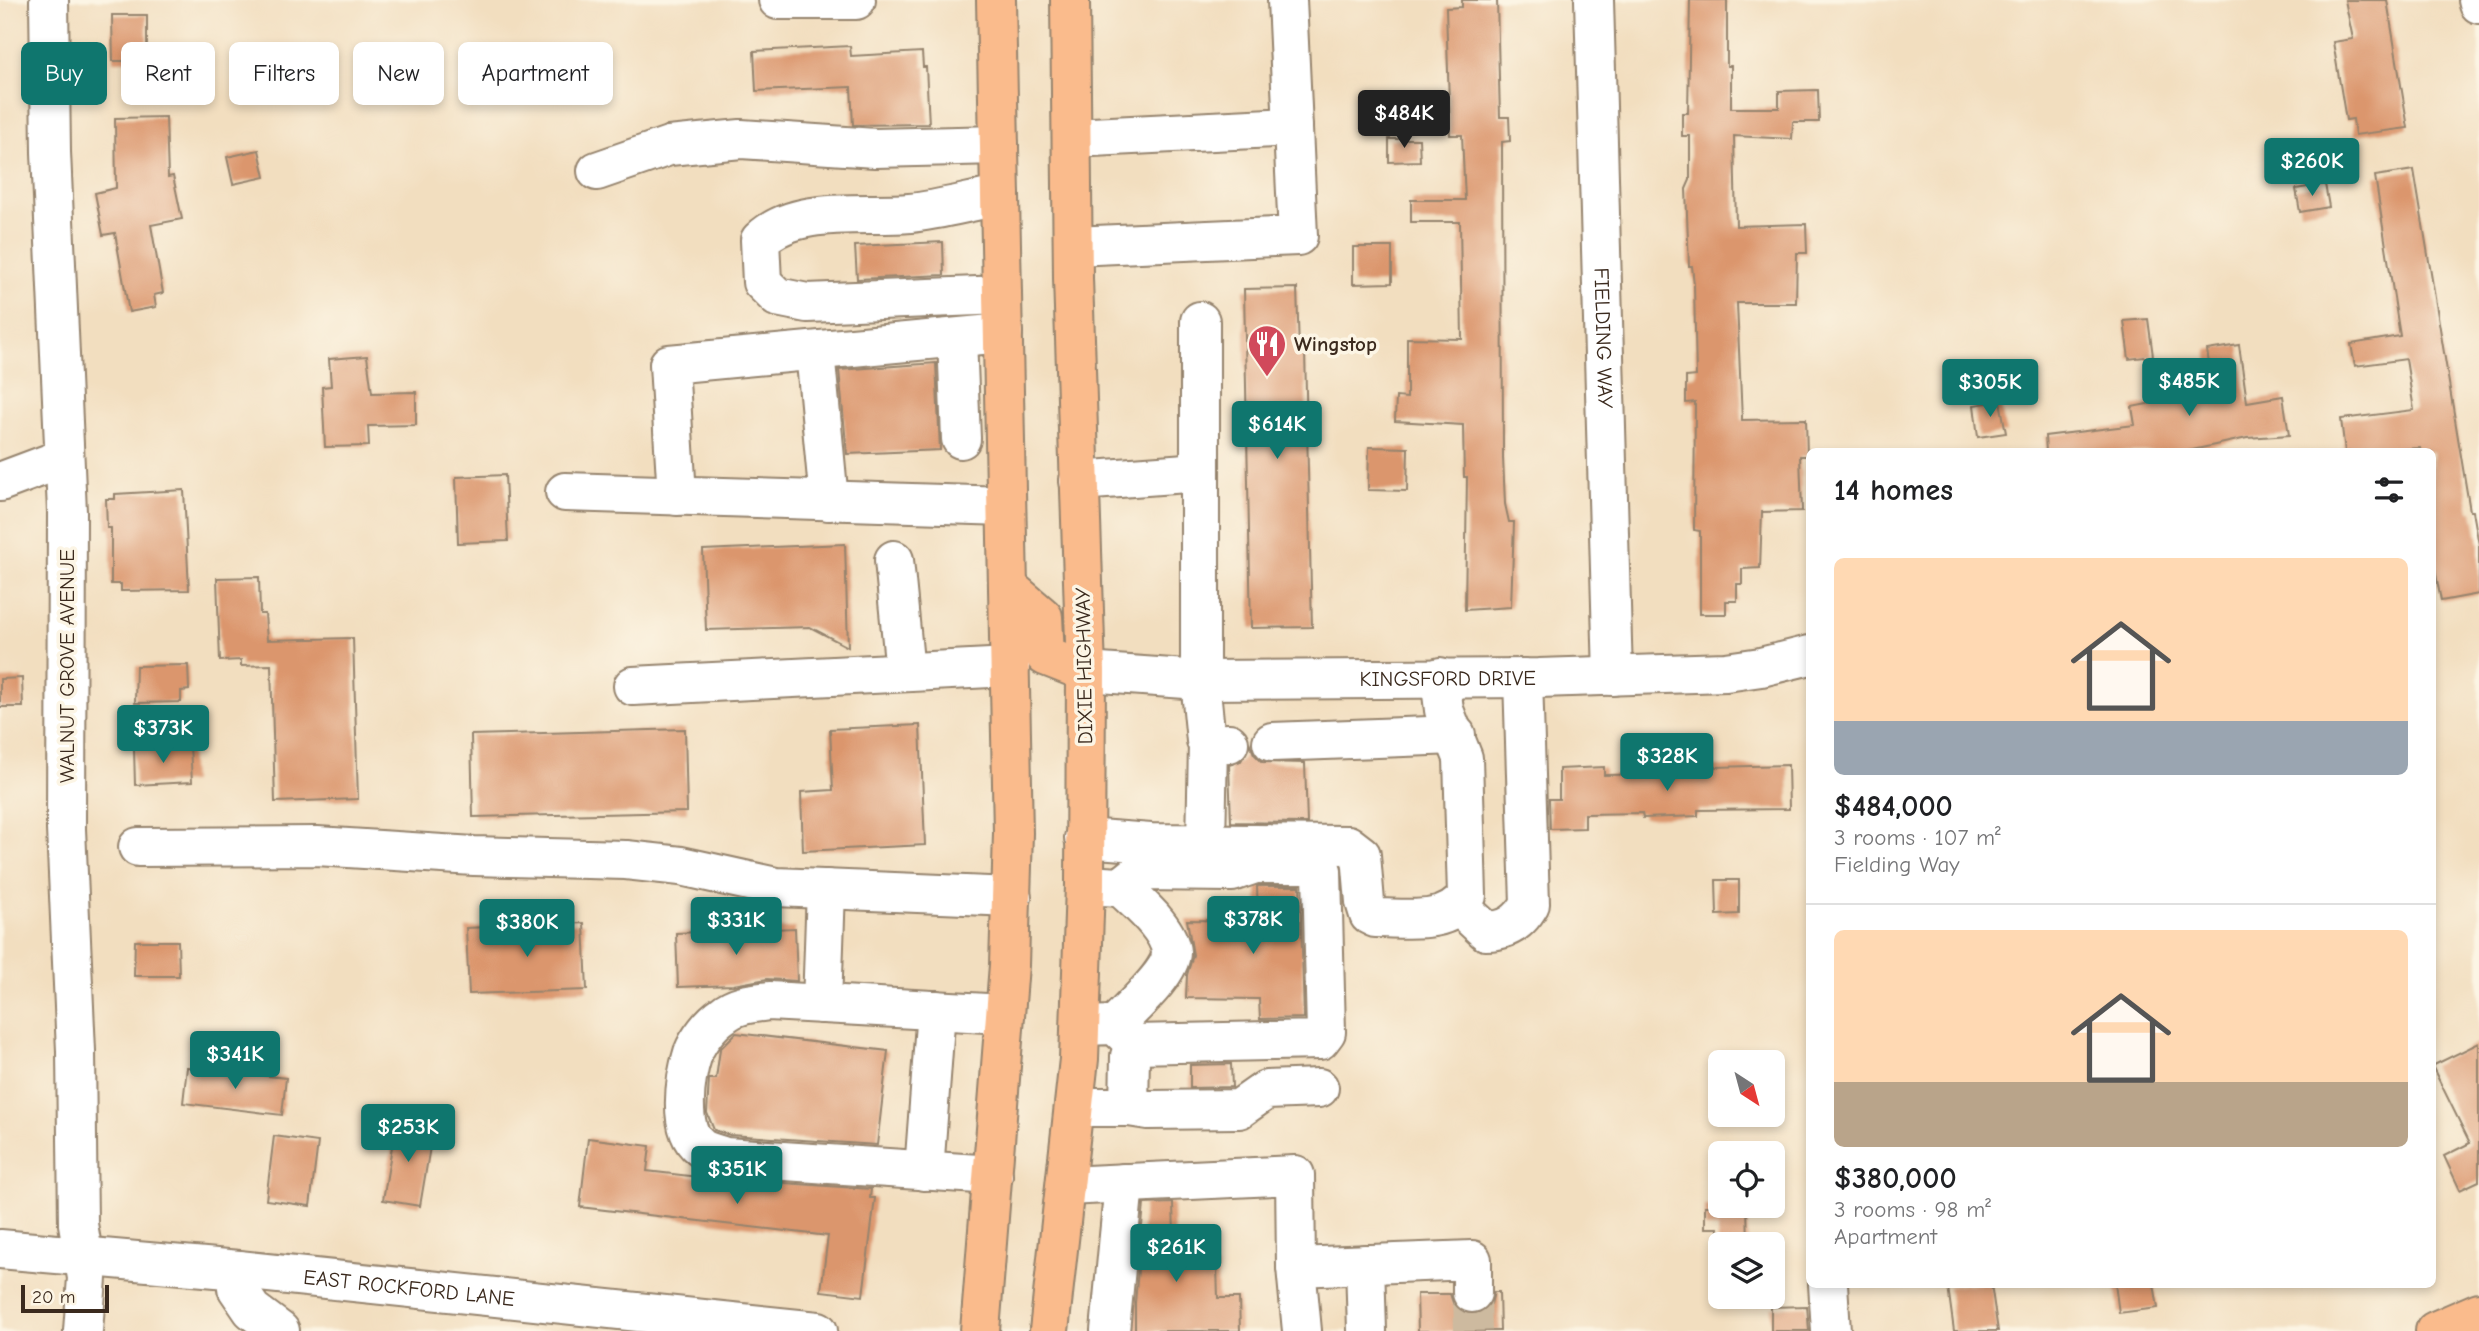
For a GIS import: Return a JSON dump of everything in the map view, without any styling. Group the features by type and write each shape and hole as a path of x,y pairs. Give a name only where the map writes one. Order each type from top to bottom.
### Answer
{"main road":[{"path":"980,1331 1012,897 1010,667 996,0"},
{"name":"DIXIE HIGHWAY","path":"1049,1331 1074,1107 1111,1032 1103,886 1084,838 1086,672 1073,247 1070,0"},
{"path":"1008,587 1043,617 1045,656 1086,672"},
{"path":"2435,1331 2479,1311"}],"street":[{"name":"WALNUT GROVE AVENUE","path":"49,0 51,152 64,458 69,666 66,829 76,1051 78,1224 87,1278 83,1331"},
{"path":"778,0 856,0"},
{"path":"1073,247 1298,236 1287,0"},
{"name":"FIELDING WAY","path":"1594,0 1613,676"},
{"path":"1072,138 1293,127"},
{"path":"597,171 669,146 741,139 876,148 999,145"},
{"path":"1000,195 912,212 799,219 774,227 760,240 762,282 777,297 807,303 1002,295"},
{"path":"1200,321 1200,680 1204,735 1218,744 1206,844"},
{"path":"677,496 669,364 1003,333"},
{"path":"957,338 961,439"},
{"path":"815,351 829,500"},
{"path":"0,482 64,458"},
{"path":"1079,481 1200,472"},
{"path":"565,492 1006,506"},
{"path":"894,560 905,672"},
{"name":"KINGSFORD DRIVE","path":"1086,672 1200,680 1613,676 1726,672 1806,656"},
{"path":"633,687 1010,667"},
{"path":"1084,838 1206,844 1348,845 1360,855 1365,902 1370,915 1375,918 1437,917 1452,913 1467,896 1464,758 1444,710 1440,677"},
{"path":"1459,906 1486,931 1498,931 1522,918 1530,904 1523,678"},
{"path":"1272,742 1456,735"},
{"path":"138,847 317,846 474,856 626,860 681,866 776,887 1012,897"},
{"path":"1103,886 1141,872 1232,872 1255,864 1314,864 1322,871 1326,1032 1320,1040 1111,1032"},
{"path":"1103,886 1153,920 1166,938 1171,952 1167,966 1153,985 1111,1032"},
{"path":"822,1004 826,889"},
{"path":"993,1175 725,1157 701,1148 692,1138 686,1121 688,1074 694,1051 708,1029 723,1014 743,1005 769,1002 1005,1014"},
{"path":"924,1171 936,1010"},
{"path":"1111,1032 1130,1056 1129,1107"},
{"path":"1074,1107 1239,1110 1266,1090 1319,1088"},
{"path":"1066,1186 1295,1175 1296,1267 1302,1331"},
{"path":"1110,1331 1124,1183"},
{"name":"EAST ROCKFORD LANE","path":"0,1249 239,1270 686,1325 818,1331"},
{"path":"1296,1267 1472,1260 1472,1293"},
{"path":"1365,1264 1367,1331"},
{"path":"239,1270 237,1288 252,1310 280,1331"},
{"path":"1828,1288 1831,1331"}],"building":[{"path":"1462,0 1497,0 1500,117 1509,117 1510,141 1502,142 1503,458 1505,504 1509,522 1514,522 1511,607 1465,610 1467,477 1464,477 1463,425 1395,421 1396,397 1407,398 1407,338 1462,339 1460,222 1411,222 1411,200 1465,200 1462,135 1450,135 1446,8 1462,7"},
{"path":"1690,0 1727,0 1727,66 1731,66 1731,108 1779,108 1779,91 1818,90 1819,122 1793,122 1792,139 1734,136 1736,226 1806,224 1807,253 1797,253 1796,303 1737,303 1742,420 1806,419 1807,448 1806,456 1800,456 1802,511 1762,512 1760,568 1742,569 1742,584 1737,584 1737,601 1726,601 1726,614 1700,614 1700,531 1694,530 1695,402 1686,403 1686,377 1696,376 1694,284 1692,266 1689,266 1686,189 1690,180 1690,136 1682,136 1682,113 1688,113"},
{"path":"2345,0 2387,0 2408,128 2355,135 2353,119 2346,120 2333,42 2353,39"},
{"path":"112,15 147,15 147,42 121,42 121,61 113,61"},
{"path":"850,46 851,56 922,52 923,67 926,67 929,124 853,125 851,87 756,91 754,51"},
{"path":"166,117 168,177 173,176 182,219 151,225 163,293 154,295 156,307 129,312 115,233 103,235 95,193 116,188 115,118"},
{"path":"1389,139 1419,139 1420,161 1389,162"},
{"path":"259,150 265,177 233,184 227,157"},
{"path":"2414,170 2470,511 2473,511 2479,545 2479,594 2441,601 2436,574 2436,448 2345,448 2341,419 2414,410 2406,359 2355,366 2351,344 2400,336 2375,176"},
{"path":"2325,184 2329,207 2300,212 2296,189"},
{"path":"943,242 944,275 857,279 855,246"},
{"path":"1353,247 1392,247 1392,283 1353,284"},
{"path":"1297,288 1299,351 1305,352 1312,627 1251,628 1244,289"},
{"path":"2148,319 2153,356 2129,359 2124,321"},
{"path":"2239,345 2247,402 2283,396 2289,435 2247,438 2201,448 2046,448 2045,436 2135,425 2132,407 2213,391 2207,350"},
{"path":"367,356 372,393 416,392 416,425 368,426 369,446 325,447 322,387 331,386 329,359"},
{"path":"936,363 940,450 847,454 839,370"},
{"path":"2000,401 2006,433 1978,437 1974,405"},
{"path":"1369,447 1408,448 1407,491 1368,490"},
{"path":"505,475 508,541 458,543 456,477"},
{"path":"184,490 189,590 121,591 121,584 111,584 111,528 107,528 106,499 115,499 115,494"},
{"path":"845,544 848,647 810,627 706,630 703,550"},
{"path":"259,577 260,614 265,614 267,640 353,638 358,799 275,802 271,665 241,666 241,660 220,661 217,578"},
{"path":"188,665 189,690 181,691 181,702 135,703 136,666"},
{"path":"22,678 23,707 0,707 0,679"},
{"path":"920,725 925,845 803,851 801,792 833,790 830,729"},
{"path":"685,729 687,812 473,817 471,735"},
{"path":"1250,744 1254,754 1262,762 1305,763 1307,823 1231,822 1229,765 1241,761"},
{"path":"190,745 192,782 135,785 134,748"},
{"path":"1788,765 1789,809 1698,810 1698,816 1643,818 1642,813 1585,814 1585,828 1550,829 1549,799 1559,799 1559,769 1604,767 1604,775 1678,774 1678,768"},
{"path":"1716,880 1739,880 1739,914 1717,915"},
{"path":"1257,886 1300,886 1304,1018 1260,1019 1259,999 1186,998 1187,975 1193,955 1187,920 1258,921"},
{"path":"584,923 587,990 469,994 466,928"},
{"path":"795,928 797,981 767,979 733,985 678,987 676,933"},
{"path":"135,941 178,941 179,976 134,976"},
{"path":"736,1033 888,1051 877,1145 730,1135 714,1130 707,1113 709,1079 716,1079 720,1049"},
{"path":"2479,1043 2479,1181 2460,1190 2444,1156 2470,1143 2436,1074 2436,1064"},
{"path":"1231,1064 1232,1087 1190,1088 1190,1065"},
{"path":"187,1067 286,1078 282,1115 183,1103"},
{"path":"396,1123 433,1129 420,1206 383,1200"},
{"path":"274,1136 318,1142 310,1206 266,1200"},
{"path":"588,1138 650,1146 647,1171 698,1177 699,1171 724,1179 871,1189 870,1198 875,1198 863,1296 821,1291 828,1236 580,1207"},
{"path":"1173,1203 1175,1267 1217,1266 1218,1298 1239,1298 1240,1331 1135,1331 1144,1204"},
{"path":"1705,1206 1708,1206 1708,1218 1747,1218 1748,1232 1718,1232 1718,1228 1705,1228"},
{"path":"1948,1288 1992,1288 1998,1331 1954,1331"},
{"path":"2116,1288 2155,1288 2158,1308 2119,1313"},
{"path":"1494,1292 1499,1292 1500,1331 1418,1331 1417,1294 1450,1294 1453,1303 1461,1312 1473,1315 1482,1312 1491,1304"},
{"path":"1807,1306 1809,1331 1771,1331 1771,1309 1785,1309 1785,1307"}],"tunnel":[{"path":"1472,1293 1473,1331"}],"place":[{"name":"Wingstop","path":"1267,378"}]}
